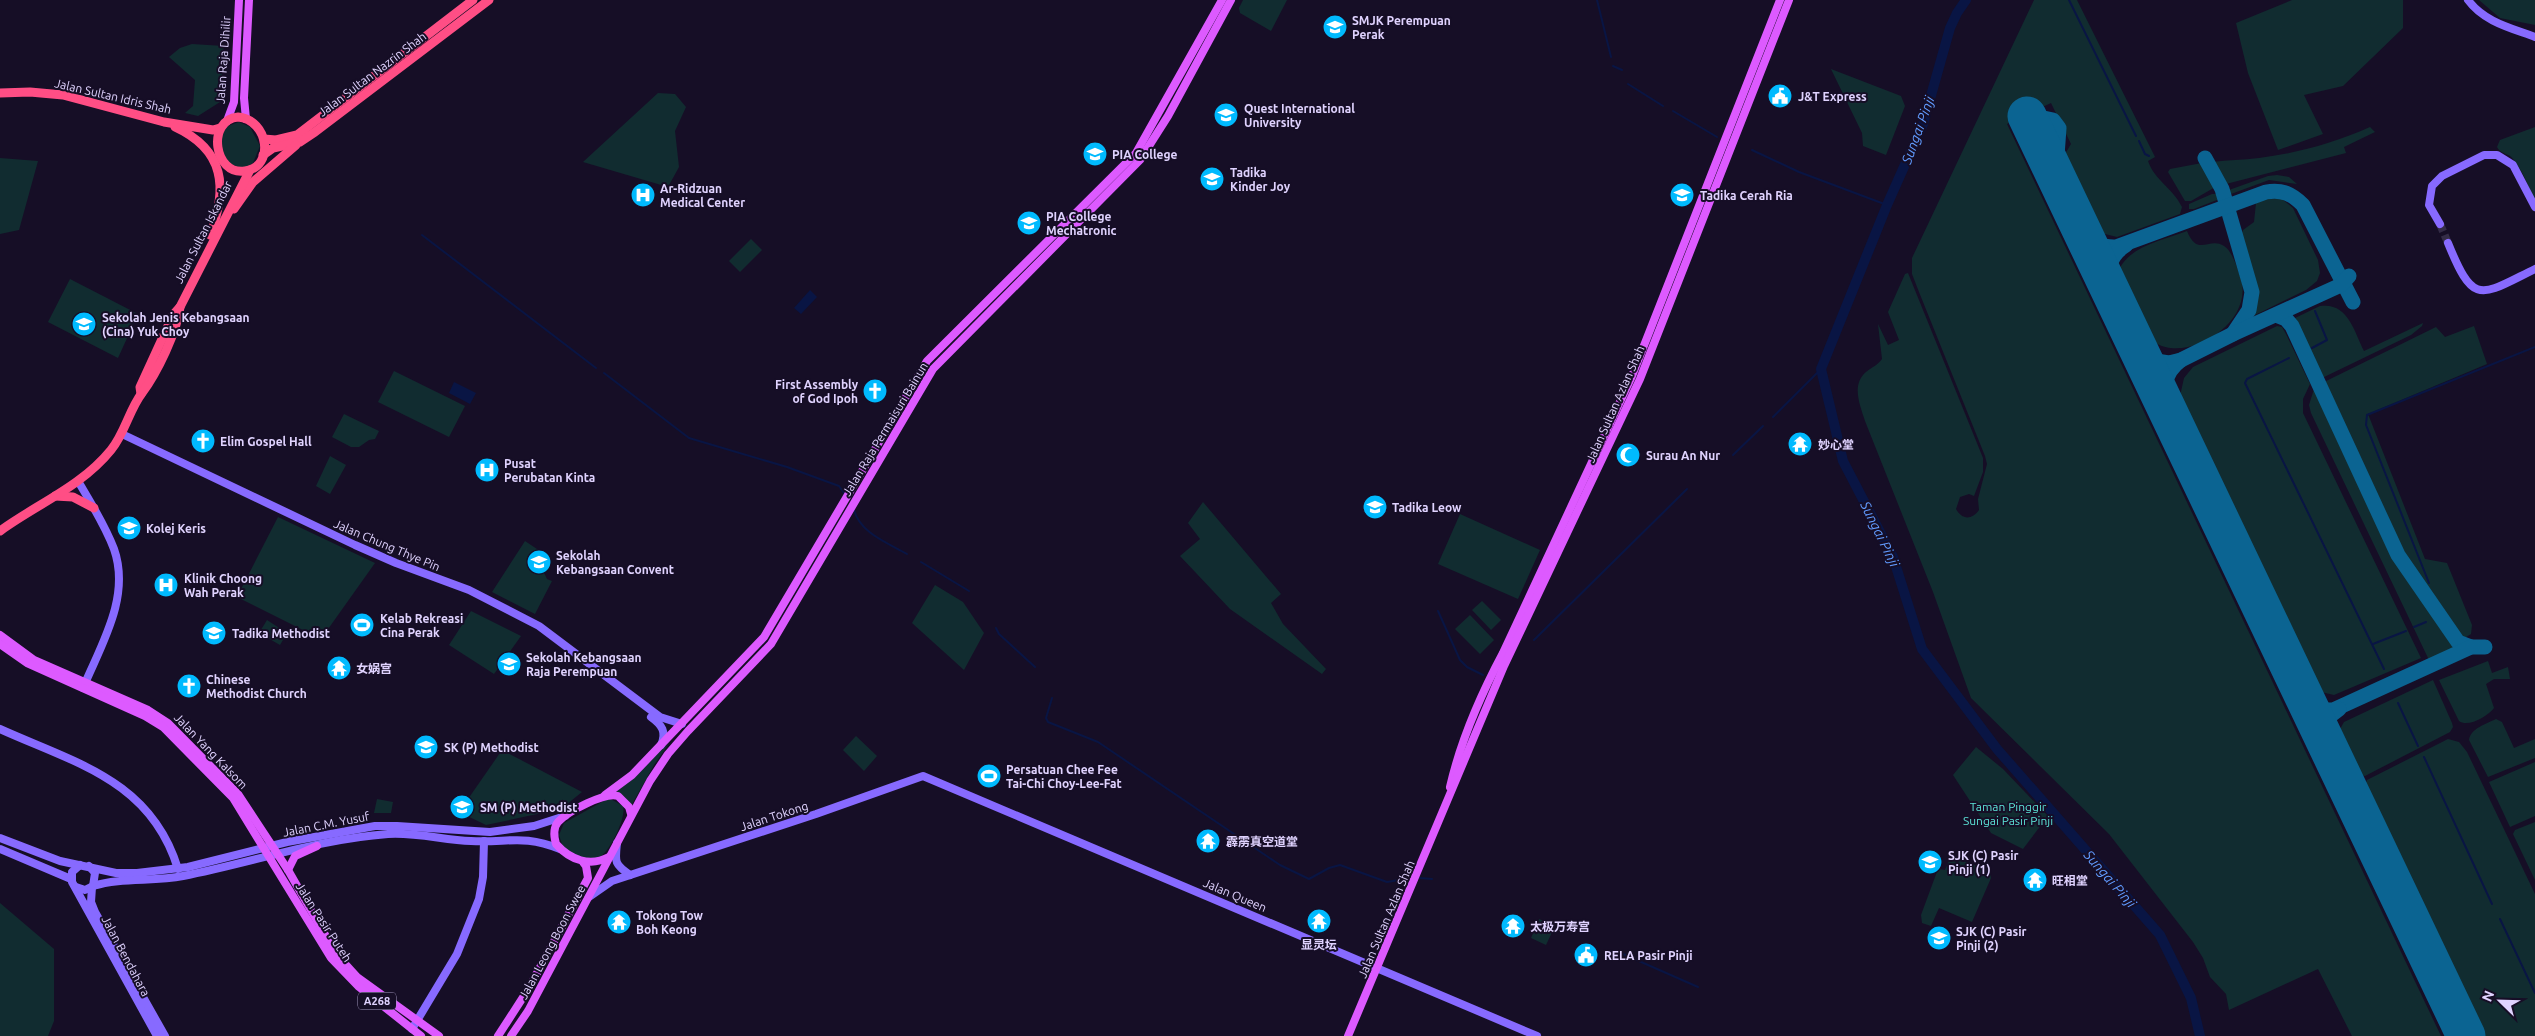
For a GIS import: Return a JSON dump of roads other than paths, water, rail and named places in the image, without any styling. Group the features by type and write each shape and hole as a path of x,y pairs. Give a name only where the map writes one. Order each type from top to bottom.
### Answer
{"highway":[{"name":"Jalan Sultan Nazrin Shah","path":"264,139 276,140 297,135 473,0"},
{"name":"Jalan Sultan Nazrin Shah","path":"263,155 273,148 300,142 489,0"},
{"name":"Jalan Sultan Idris Shah","path":"0,93 24,91 56,94 164,122 213,130 223,125"},
{"path":"0,98 45,98 56,94"},
{"path":"234,118 246,119 257,126 264,139 263,155 250,170 236,171 224,162 218,142 223,125 234,118"},
{"path":"164,122 189,134 202,144 212,157 220,179 219,208 193,280"},
{"path":"193,280 204,266 224,226 248,188 263,172 300,142"},
{"name":"Jalan Sultan Iskandar","path":"0,531 78,481 100,464 122,434 141,394 140,387 146,373 173,316 180,307 250,170"},
{"path":"55,496 73,497 94,508"}],"main road":[{"name":"Jalan Raja Dihilir","path":"223,125 234,102 239,0"},
{"name":"Jalan Raja Dihilir","path":"246,119 244,98 249,0"},
{"name":"Jalan Raja Permaisuri Bainun","path":"605,795 632,775 764,638 927,362 1143,145 1222,0"},
{"name":"Jalan Raja Permaisuri Bainun","path":"631,814 668,754 771,644 933,369 1142,158 1168,116 1231,0"},
{"name":"Jalan Sultan Azlan Shah","path":"1444,810 1452,776 1474,712 1632,376 1780,0"},
{"name":"Jalan Sultan Azlan Shah","path":"1348,1036 1504,666 1640,379 1789,0"},
{"path":"2468,0 2480,13 2500,25 2535,37"},
{"path":"1203,33 1216,16 1224,14"},
{"path":"1736,113 1765,50 1771,45"},
{"path":"2440,221 2429,205 2428,198 2435,181 2480,156 2488,155 2506,159 2513,165 2535,207"},
{"path":"2451,241 2454,257 2466,282 2486,291 2501,287 2535,268"},
{"name":"Jalan Chung Thye Pin","path":"122,434 355,546 396,564 469,590 522,616 539,626 660,717 682,724"},
{"path":"78,481 94,508 115,551 120,578 112,618 84,685"},
{"name":"Jalan Yang Kalsom","path":"0,636 34,660 163,727 228,792 264,849"},
{"name":"Jalan Yang Kalsom","path":"0,644 27,663 148,710 168,723 231,784 278,854"},
{"path":"1466,758 1475,721 1474,712 1480,708 1504,666"},
{"name":"Jalan Chung Thye Pin","path":"631,696 638,707 661,725 664,736 659,748"},
{"path":"0,729 106,776 124,788 143,806 161,829 178,869"},
{"name":"Jalan Tokong","path":"589,897 600,887 630,875 816,814 924,776"},
{"name":"Jalan Queen","path":"924,776 1537,1036"},
{"path":"605,795 618,796 629,807 631,814 609,857 599,863 583,862 560,849 556,844 554,833 558,822 605,795"},
{"name":"Jalan C.M. Yusuf","path":"89,866 122,874 178,869 333,833 386,826 490,832 534,826 568,815"},
{"name":"Jalan C.M. Yusuf","path":"92,886 111,881 183,876 317,846 389,834 484,841 536,840 560,849"},
{"path":"0,838 46,856 89,866 96,877 92,886 82,890 74,883 0,849"},
{"path":"412,1029 457,954 479,899 483,877 484,841"},
{"path":"617,843 616,864 630,875"},
{"path":"288,870 296,856 317,846"},
{"path":"264,849 278,854"},
{"name":"Jalan Pasir Puteh","path":"264,849 331,958 342,972 421,1036"},
{"name":"Jalan Pasir Puteh","path":"278,854 336,954 357,976 439,1036"},
{"name":"Jalan Leong Boon Swee","path":"511,1036 528,1011 609,857"},
{"name":"Jalan Leong Boon Swee","path":"498,1036 529,988 588,878 586,866 583,862"},
{"path":"74,883 72,872 80,865"},
{"name":"Jalan Bendahara","path":"74,883 156,1036"},
{"name":"Jalan Bendahara","path":"92,886 91,902 95,912 164,1036"}],"waterway":[{"path":"1597,0 1611,57"},
{"name":"Sungai Pinji","path":"1966,0 1950,28 1923,124 1887,205 1821,369 1843,461 1893,557 1922,649 1997,749 2160,935 2191,998 2200,1036"},
{"path":"2069,0 2136,136"},
{"path":"1613,66 1622,70"},
{"path":"1628,84 1663,106"},
{"path":"1673,111 1717,137"},
{"path":"2139,141 2145,154 2149,156"},
{"path":"1752,150 1799,172 1887,205"},
{"path":"422,235 596,368"},
{"path":"2312,348 2327,340 2315,311"},
{"path":"2429,583 2366,425 2367,415 2535,347"},
{"path":"2289,358 2247,379 2245,383 2384,669"},
{"path":"1773,417 1821,369"},
{"path":"604,373 689,438 787,467 839,486 844,493"},
{"path":"1733,455 1763,426"},
{"path":"1534,640 1687,489"},
{"path":"854,510 857,518 868,531 907,554"},
{"path":"921,562 969,591"},
{"path":"1438,611 1460,660 1467,667 1483,675"},
{"path":"2414,627 2426,622"},
{"path":"996,628 999,634 1035,667"},
{"path":"2373,644 2406,631"},
{"path":"1052,698 1046,718 1048,722 1098,742 1280,865 1309,879 1329,868 1340,865 1387,882 1405,879"},
{"path":"2398,703 2418,746"},
{"path":"2424,757 2492,904"},
{"path":"1420,878 1432,879"},
{"path":"2500,919 2535,993"},
{"path":"1623,954 1698,987"}],"tunnel":[{"path":"2440,224 2448,243"}],"place":[{"name":"SMJK Perempuan Perak","path":"1335,27"},
{"name":"J&T Express","path":"1780,96"},
{"name":"Quest International University","path":"1226,115"},
{"name":"PIA College","path":"1095,154"},
{"name":"Tadika Kinder Joy","path":"1212,179"},
{"name":"Ar-Ridzuan Medical Center","path":"643,195"},
{"name":"Tadika Cerah Ria","path":"1682,195"},
{"name":"PIA College Mechatronic","path":"1029,223"},
{"name":"Sekolah Jenis Kebangsaan (Cina) Yuk Choy","path":"84,324"},
{"name":"First Assembly of God Ipoh","path":"875,391"},
{"name":"Elim Gospel Hall","path":"203,441"},
{"name":"妙心堂","path":"1800,444"},
{"name":"Surau An Nur","path":"1628,455"},
{"name":"Pusat Perubatan Kinta","path":"487,470"},
{"name":"Tadika Leow","path":"1375,507"},
{"name":"Kolej Keris","path":"129,528"},
{"name":"Sekolah Kebangsaan Convent","path":"539,562"},
{"name":"Klinik Choong Wah Perak","path":"166,585"},
{"name":"Kelab Rekreasi Cina Perak","path":"362,625"},
{"name":"Tadika Methodist","path":"214,633"},
{"name":"Sekolah Kebangsaan Raja Perempuan","path":"509,664"},
{"name":"女娲宫","path":"339,668"},
{"name":"Chinese Methodist Church","path":"189,686"},
{"name":"SK (P) Methodist","path":"426,747"},
{"name":"Persatuan Chee Fee Tai-Chi Choy-Lee-Fat","path":"989,776"},
{"name":"SM (P) Methodist","path":"462,807"},
{"name":"霹雳真空道堂","path":"1208,841"},
{"name":"SJK (C) Pasir Pinji (1)","path":"1930,862"},
{"name":"旺相堂","path":"2035,880"},
{"name":"显灵坛","path":"1319,921"},
{"name":"Tokong Tow Boh Keong","path":"619,922"},
{"name":"太极万寿宫","path":"1513,926"},
{"name":"SJK (C) Pasir Pinji (2)","path":"1939,938"},
{"name":"RELA Pasir Pinji","path":"1586,955"}],"park label":[{"name":"Taman Pinggir Sungai Pasir Pinji","path":"2008,813"}]}
